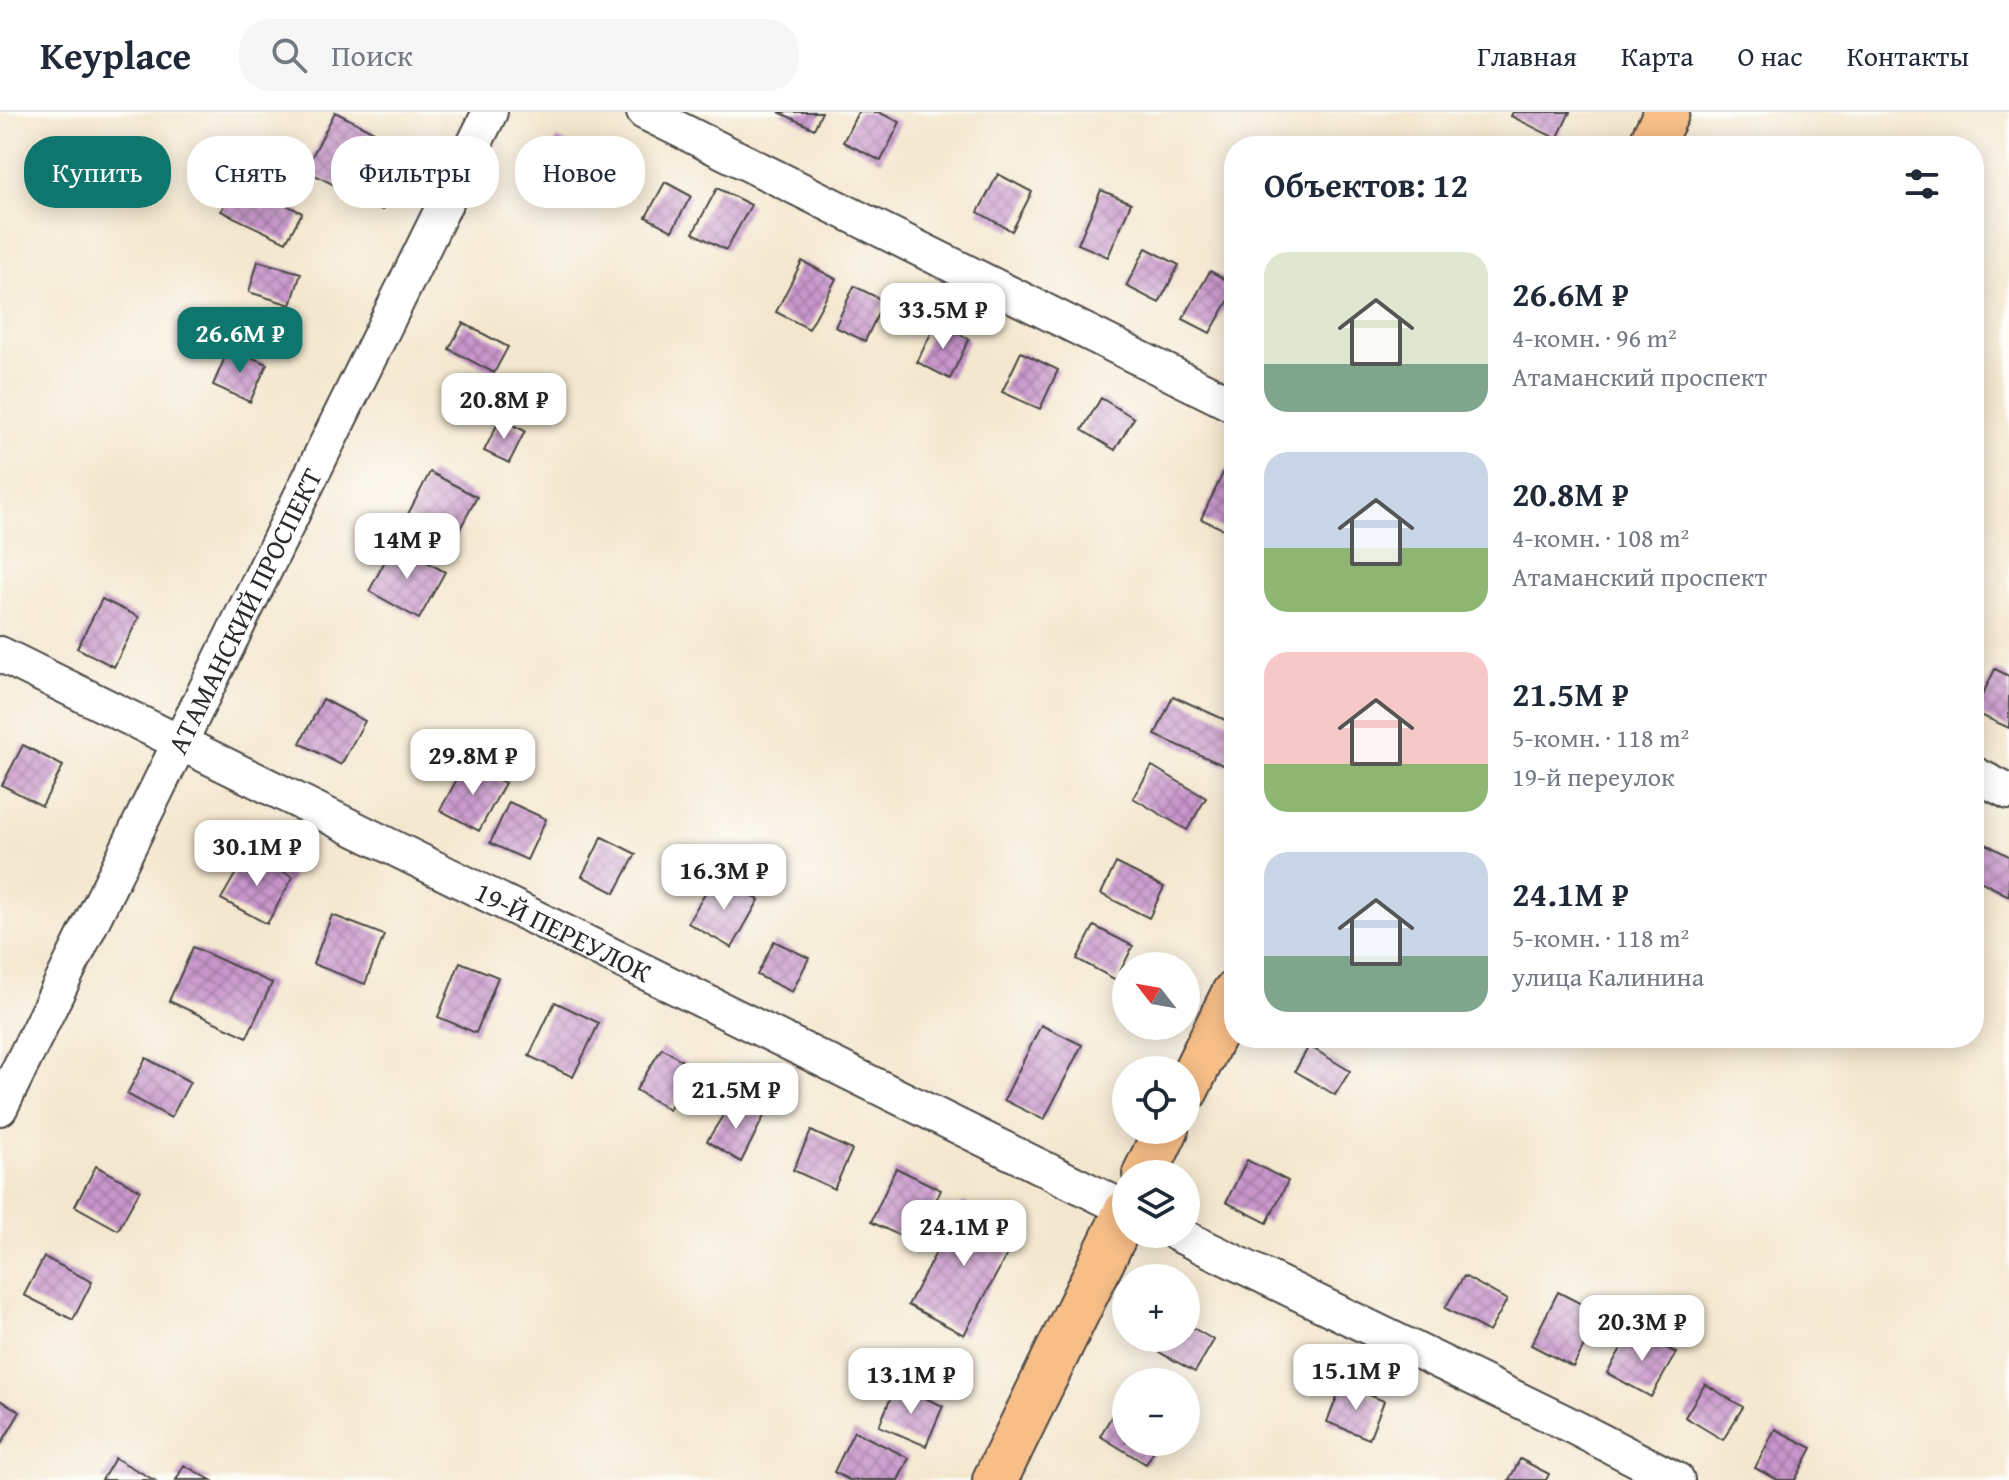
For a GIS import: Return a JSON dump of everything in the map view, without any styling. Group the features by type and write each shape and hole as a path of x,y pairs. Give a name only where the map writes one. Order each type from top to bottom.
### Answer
{"main road":[{"path":"1655,136 1667,112"},
{"path":"1200,1062 1224,1013"},
{"path":"995,1480 1112,1239"}],"street":[{"name":"АТАМАНСКИЙ ПРОСПЕКТ","path":"0,1108 490,112"},
{"path":"644,112 1224,400"},
{"name":"19-Й ПЕРЕУЛОК","path":"0,654 1112,1203"},
{"path":"1984,779 2009,792"},
{"path":"1200,1245 1677,1480"}],"building":[{"path":"335,112 374,132 372,136 331,136 331,183 315,175 315,151"},
{"path":"779,112 822,112 814,129"},
{"path":"858,112 878,112 900,122 881,161 843,142"},
{"path":"1513,112 1570,112 1558,136 1551,136 1511,116"},
{"path":"998,174 1032,192 1012,231 978,212"},
{"path":"665,182 691,196 672,231 646,217"},
{"path":"717,188 751,205 726,250 693,233"},
{"path":"1101,190 1131,203 1108,257 1078,244"},
{"path":"223,208 293,208 302,213 286,242 221,211"},
{"path":"1146,248 1179,265 1159,303 1126,286"},
{"path":"258,261 301,273 291,305 249,292"},
{"path":"802,261 836,279 809,329 776,312"},
{"path":"1210,271 1224,279 1224,308 1210,333 1183,319"},
{"path":"854,286 884,301 865,341 835,327"},
{"path":"463,323 508,347 494,373 449,349"},
{"path":"936,323 969,339 950,379 917,362"},
{"path":"229,348 267,364 250,402 213,385"},
{"path":"1021,352 1058,370 1040,409 1002,392"},
{"path":"1101,398 1134,418 1115,450 1082,430"},
{"path":"500,419 525,431 509,463 484,451"},
{"path":"1224,471 1224,529 1201,519"},
{"path":"430,472 477,497 454,540 407,516"},
{"path":"394,544 445,572 419,619 369,591"},
{"path":"102,599 139,617 114,667 77,648"},
{"path":"1995,669 2009,676 2009,728 1984,717 1984,692"},
{"path":"1173,696 1224,719 1224,766 1155,735"},
{"path":"323,699 365,721 341,765 300,743"},
{"path":"23,745 63,766 42,806 2,785"},
{"path":"466,763 505,783 479,831 440,810"},
{"path":"1152,766 1206,798 1187,830 1133,798"},
{"path":"509,802 546,819 527,860 490,843"},
{"path":"602,837 636,854 615,893 582,876"},
{"path":"1984,843 2009,856 2009,896 1984,883"},
{"path":"248,852 293,877 267,924 221,899"},
{"path":"1116,863 1164,887 1149,918 1101,894"},
{"path":"715,875 759,900 732,948 688,923"},
{"path":"332,915 384,935 365,984 313,964"},
{"path":"1094,926 1133,946 1130,952 1112,952 1112,978 1077,959"},
{"path":"774,941 809,958 792,992 757,975"},
{"path":"193,947 272,983 247,1037 169,1001"},
{"path":"460,962 498,977 476,1033 438,1017"},
{"path":"555,1002 599,1023 573,1077 529,1056"},
{"path":"1041,1025 1082,1045 1044,1120 1004,1100"},
{"path":"662,1048 695,1069 669,1110 636,1090"},
{"path":"1308,1048 1312,1048 1350,1071 1335,1095 1295,1071"},
{"path":"146,1058 190,1082 171,1118 127,1094"},
{"path":"732,1101 764,1116 741,1162 707,1141"},
{"path":"811,1131 852,1150 834,1189 793,1170"},
{"path":"1247,1160 1288,1181 1267,1223 1226,1202"},
{"path":"96,1166 140,1190 118,1230 75,1206"},
{"path":"896,1168 941,1190 915,1243 871,1222"},
{"path":"963,1202 1019,1232 964,1335 908,1305"},
{"path":"44,1257 92,1282 73,1320 24,1295"},
{"path":"1464,1276 1507,1300 1489,1332 1445,1308"},
{"path":"1558,1292 1601,1314 1573,1367 1531,1345"},
{"path":"1632,1329 1676,1353 1651,1397 1607,1373"},
{"path":"1200,1332 1214,1340 1197,1368 1188,1368 1159,1352 1200,1352"},
{"path":"1342,1384 1384,1401 1369,1439 1327,1422"},
{"path":"1705,1384 1743,1407 1723,1440 1685,1417"},
{"path":"896,1385 943,1406 926,1446 879,1426"},
{"path":"0,1400 20,1412 0,1446"},
{"path":"1112,1416 1112,1443 1100,1436"},
{"path":"1775,1429 1812,1448 1795,1480 1778,1480 1755,1468"},
{"path":"854,1431 909,1458 898,1480 849,1480 834,1472"},
{"path":"1133,1456 1151,1456 1146,1464"},
{"path":"115,1458 154,1480 102,1480"},
{"path":"1520,1459 1549,1474 1546,1480 1509,1480"},
{"path":"184,1465 211,1480 176,1480"}]}
